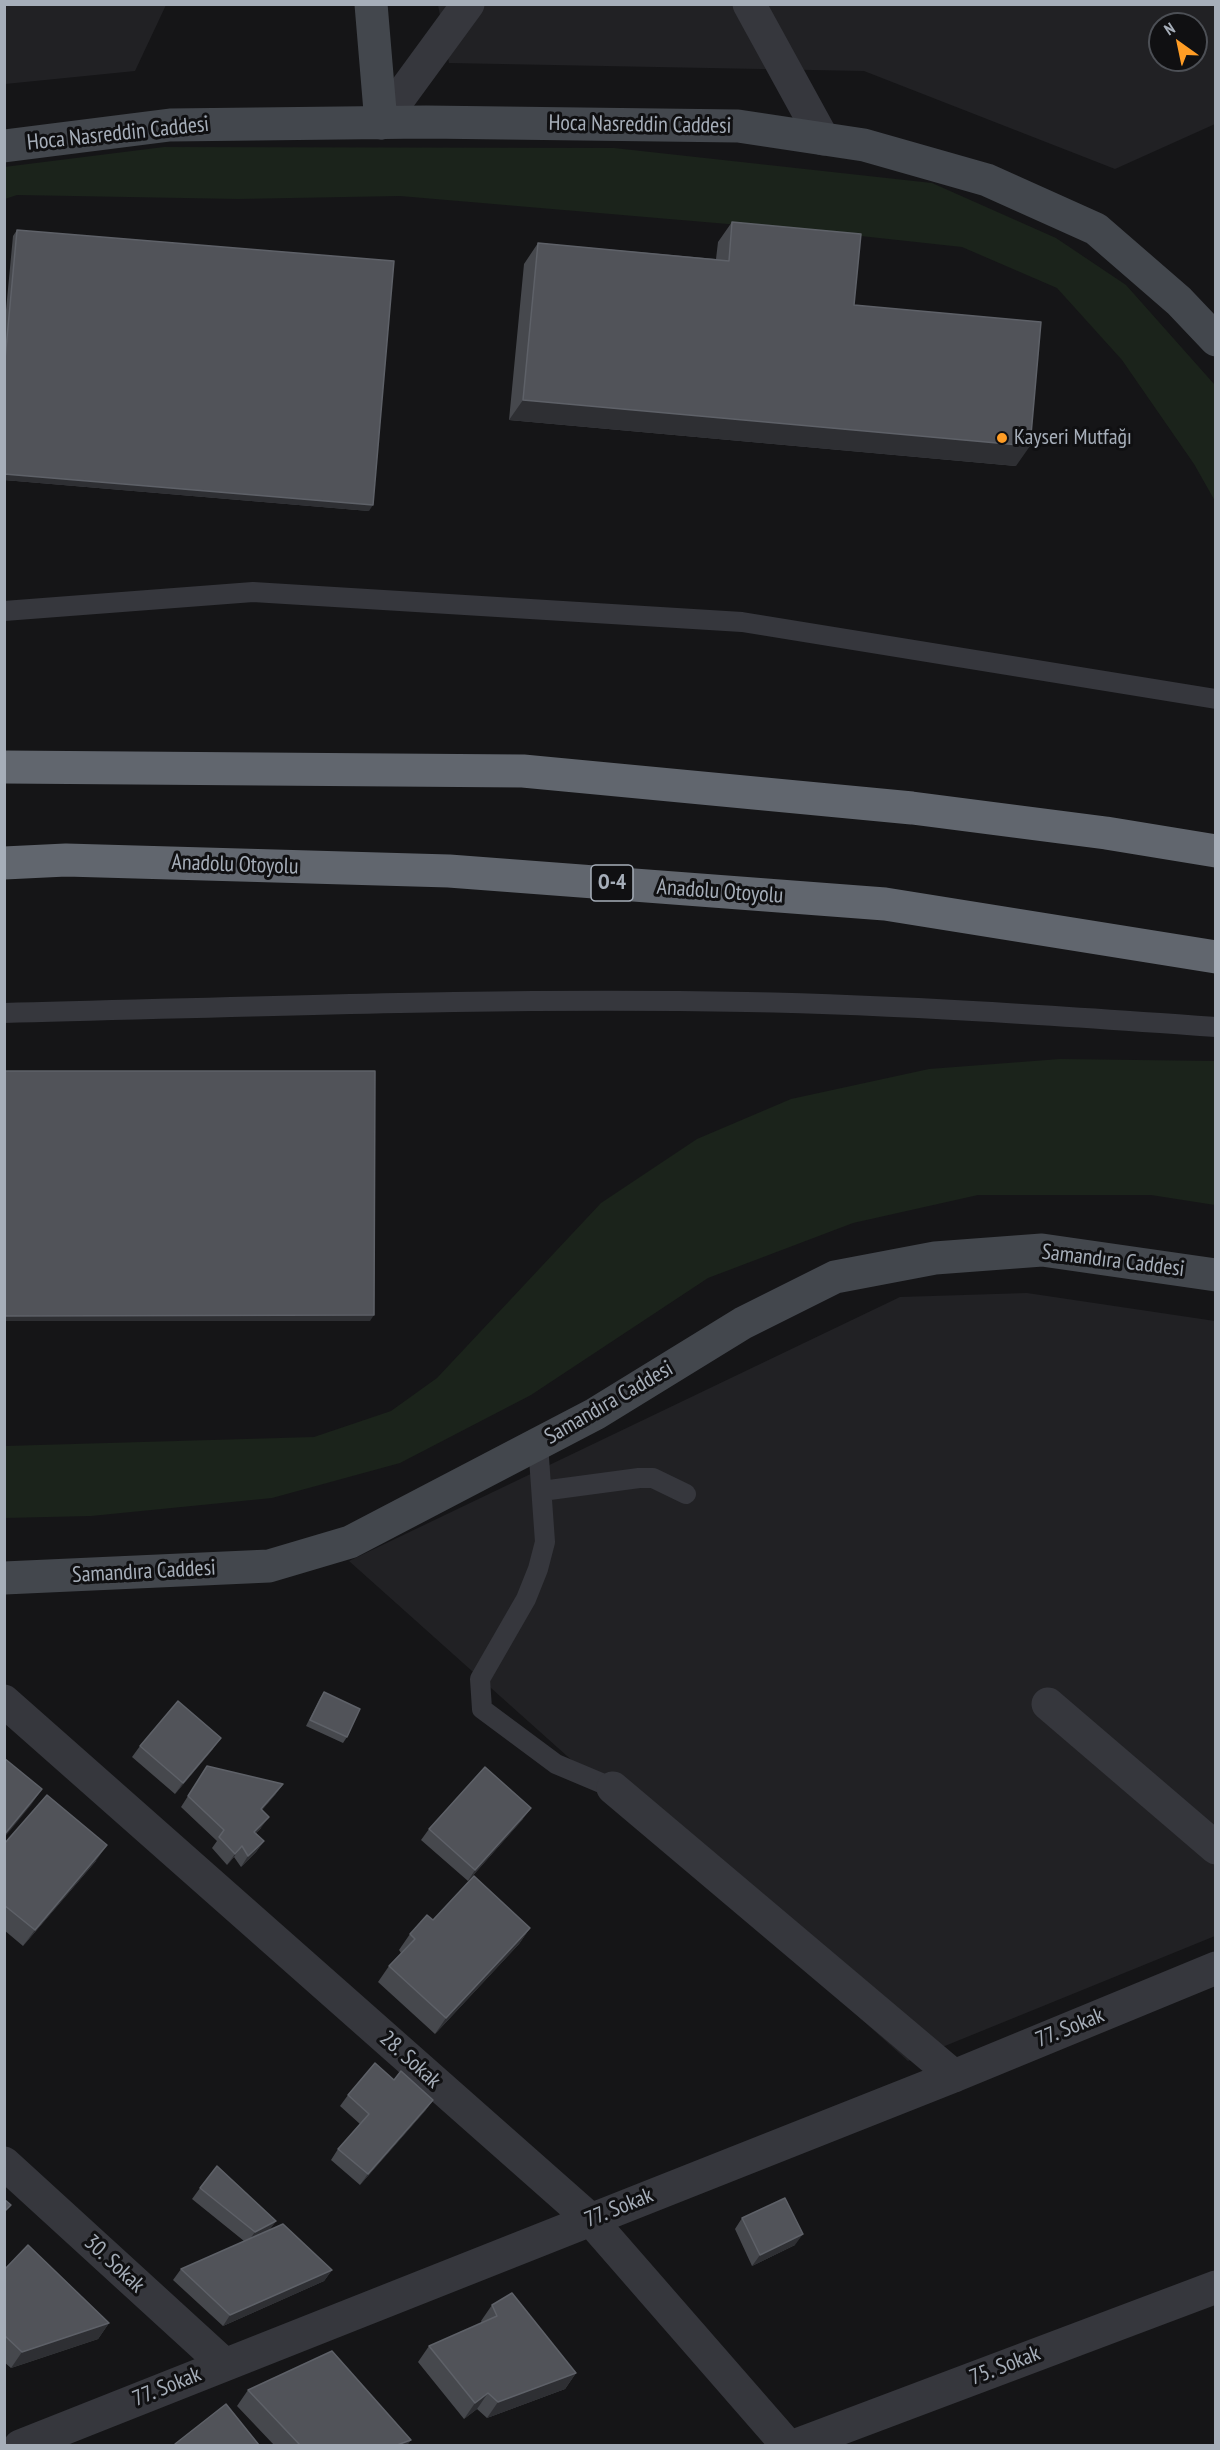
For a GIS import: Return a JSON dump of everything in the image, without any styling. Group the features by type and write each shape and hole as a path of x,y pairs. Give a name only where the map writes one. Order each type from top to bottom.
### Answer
{"highway":[{"path":"4,766 524,771 912,808 1106,833 1215,851"},
{"name":"Anadolu Otoyolu","path":"4,863 66,860 449,871 885,904 1215,957"}],"main road":[{"path":"371,4 381,123"},
{"name":"Hoca Nasreddin Caddesi","path":"4,146 170,125 381,123 738,126 864,145 987,180 1096,229 1179,301 1215,340"},
{"name":"Samandıra Caddesi","path":"4,1578 269,1566 350,1542 595,1414 743,1323 835,1277 936,1258 1042,1250 1215,1275"}],"street":[{"path":"381,123 468,4"},
{"path":"749,4 823,139"},
{"name":"28. Sokak","path":"4,1701 590,2220 788,2445"},
{"path":"1048,1704 1215,1848"},
{"path":"613,1788 954,2076"},
{"name":"77. Sokak","path":"20,2445 954,2076 1215,1968"},
{"name":"30. Sokak","path":"4,2163 224,2364"},
{"name":"75. Sokak","path":"794,2445 1215,2287"}],"lane":[{"path":"4,611 253,592 742,622 1215,699"},
{"path":"4,1013 407,1003 747,1002 1016,1012 1215,1027"},
{"path":"538,1444 545,1542 538,1569 526,1599 480,1679 483,1709 556,1764 613,1788"},
{"path":"542,1491 653,1478 686,1494"}],"shaded area":[{"path":"5,4 166,5 135,71 5,84"},
{"path":"438,5 1215,5 1215,124 1115,169 864,71 449,63"},
{"path":"164,147 614,148 932,183 1056,238 1126,285 1214,384 1215,501 1194,464 1122,360 1057,288 962,247 833,233 400,196 238,199 17,195 5,199 4,167"},
{"path":"1060,1059 1215,1061 1215,1205 1151,1195 978,1195 853,1223 708,1278 531,1395 400,1463 272,1498 91,1516 5,1518 5,1446 314,1437 391,1411 437,1378 601,1203 697,1139 791,1099 929,1069"},
{"path":"1027,1293 1215,1321 1215,1936 908,2061 349,1561 900,1297"}],"building":[{"path":"732,222 861,234 854,305 1041,322 1030,446 523,400 538,243 729,261"},
{"path":"17,230 394,261 373,505 4,474 4,370"},
{"path":"4,1071 375,1071 374,1315 4,1316"},
{"path":"324,1692 360,1709 347,1737 310,1720"},
{"path":"178,1701 221,1738 183,1783 140,1746"},
{"path":"4,1758 42,1789 4,1835"},
{"path":"207,1766 283,1784 261,1809 269,1817 254,1832 264,1841 248,1856 242,1846 235,1854 219,1837 224,1830 188,1796"},
{"path":"485,1767 531,1808 475,1870 429,1829"},
{"path":"47,1795 107,1845 35,1930 4,1905 4,1844"},
{"path":"474,1876 530,1928 446,2018 389,1966 415,1939 410,1934 427,1915 433,1920"},
{"path":"375,2063 394,2080 401,2071 433,2100 368,2174 338,2149 369,2114 348,2095"},
{"path":"217,2166 276,2221 255,2232 200,2188"},
{"path":"785,2198 803,2234 760,2255 742,2218"},
{"path":"4,2199 11,2205 4,2212"},
{"path":"283,2224 332,2270 230,2315 181,2269"},
{"path":"28,2245 109,2323 22,2352 4,2335 4,2270"},
{"path":"512,2293 576,2373 498,2402 488,2393 475,2403 429,2346 497,2316 492,2305"},
{"path":"332,2351 411,2440 397,2445 300,2445 248,2390"},
{"path":"226,2404 259,2445 175,2444"}],"place":[{"name":"Kayseri Mutfağı","path":"1002,438"}]}
